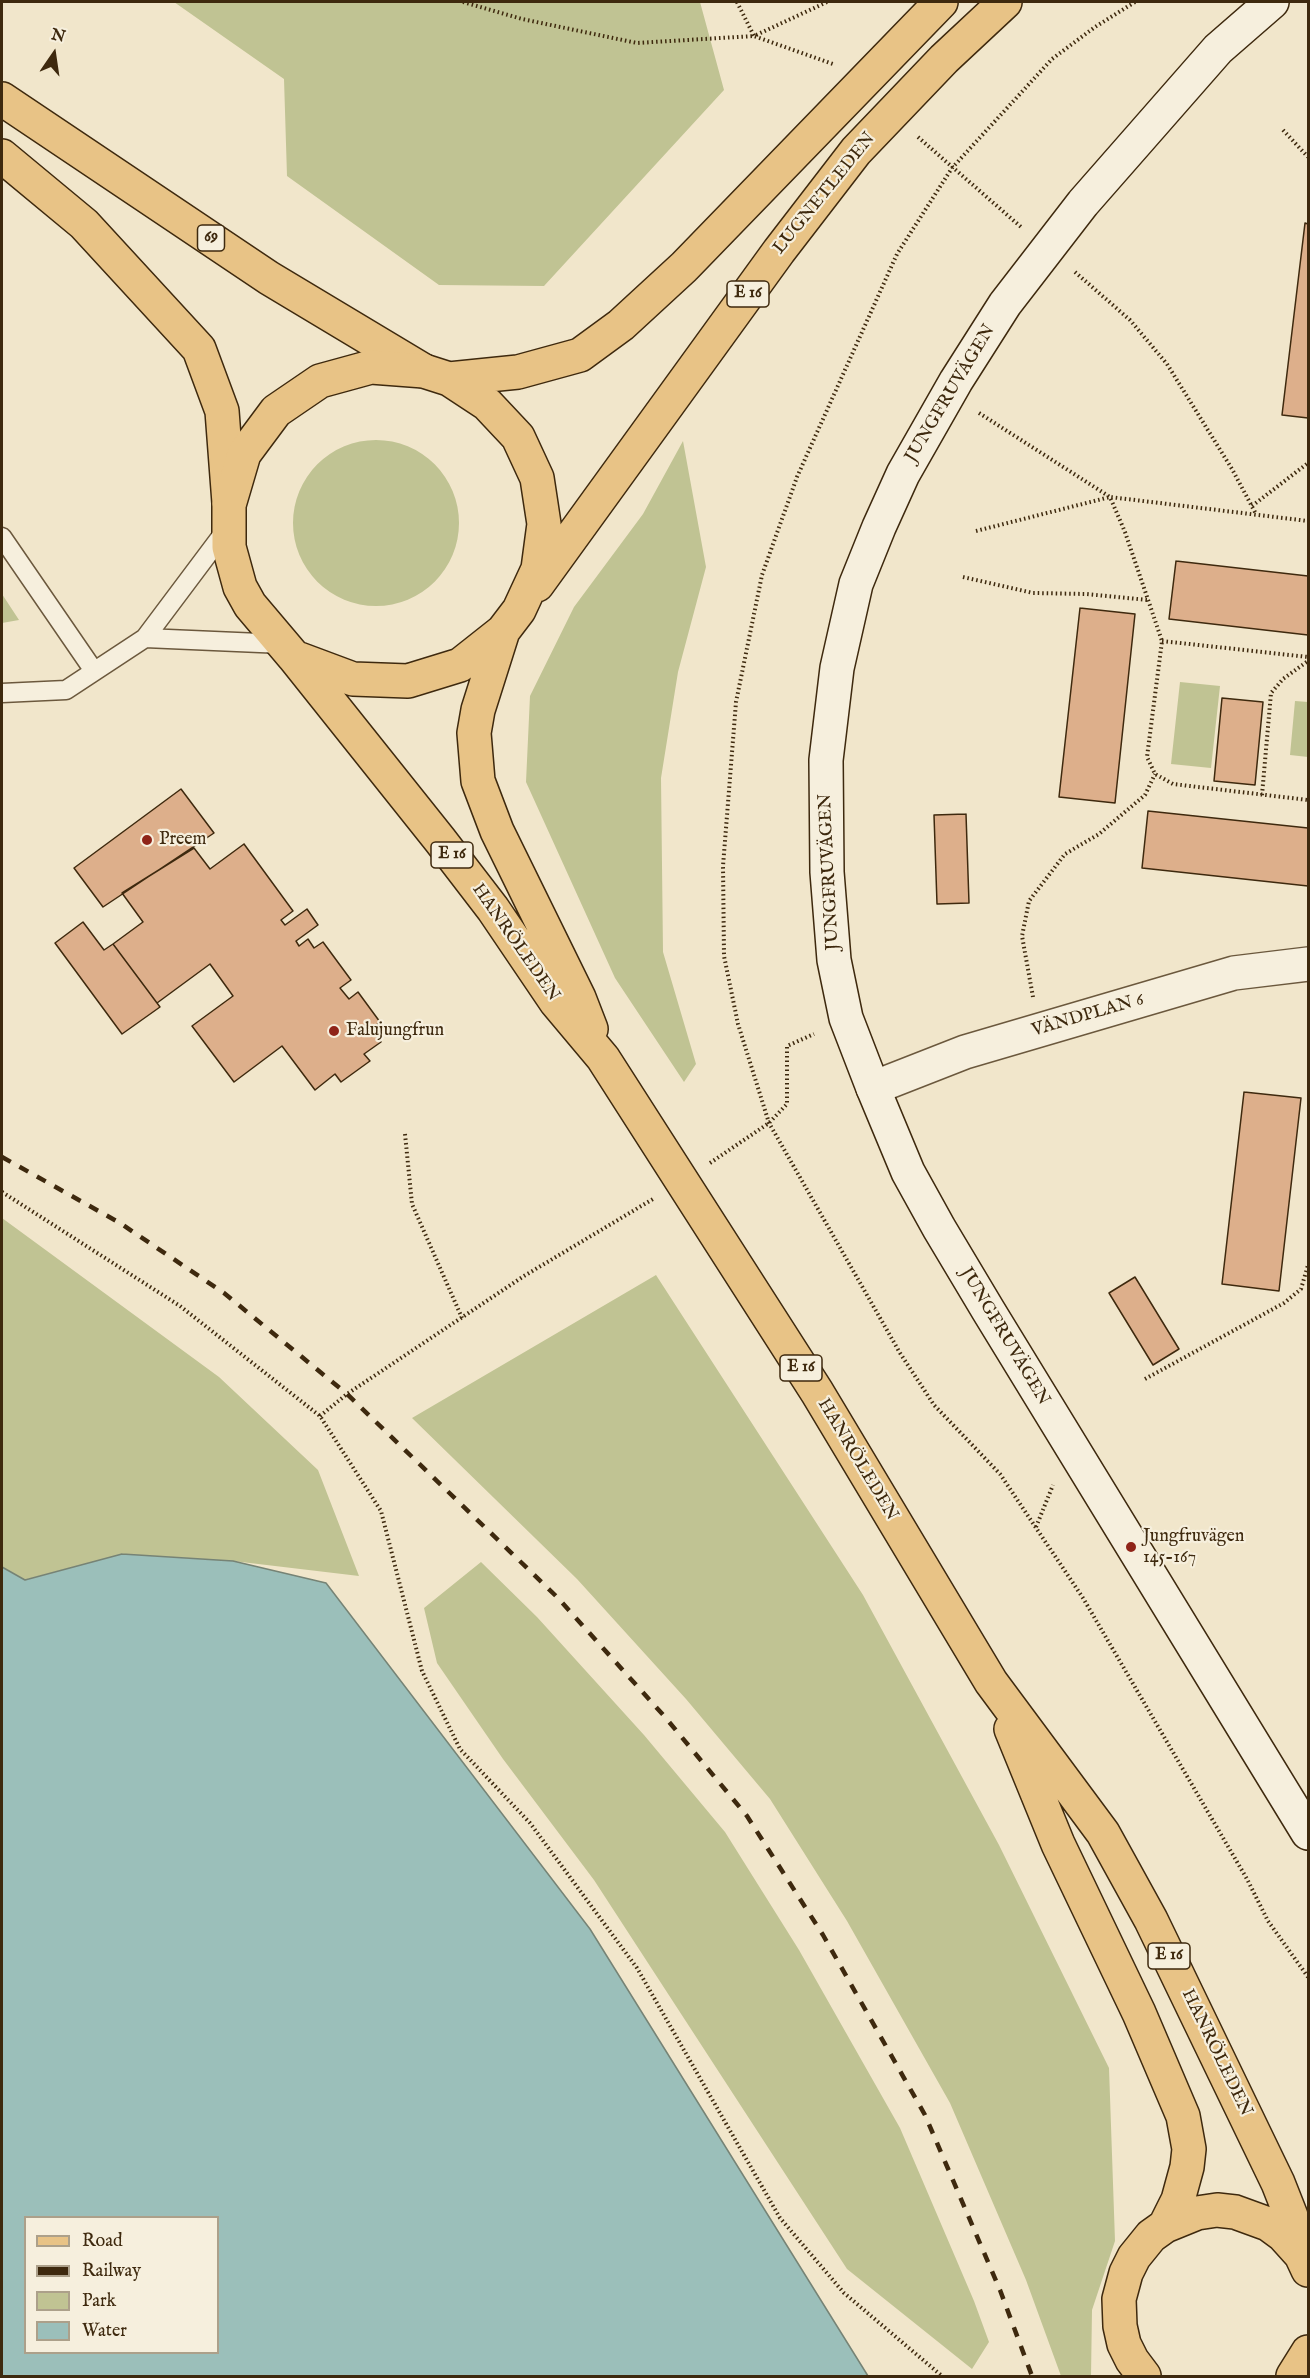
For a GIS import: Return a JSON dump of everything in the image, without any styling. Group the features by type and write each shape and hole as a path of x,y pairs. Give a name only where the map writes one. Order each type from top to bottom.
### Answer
{"main road":[{"path":"229,516 244,454 276,411 320,381 371,367 436,375 518,372 580,355 621,325 684,267 941,2"},
{"name":"LUGNETLEDEN","path":"511,621 779,251 856,151 944,59 1005,2"},
{"name":"69","path":"2,99 269,278 436,375"},
{"path":"2,156 84,224 199,349 222,411 229,516"},
{"name":"E 16","path":"436,375 488,404 518,437 537,478 544,524 538,569 511,621"},
{"name":"E 16","path":"229,516 229,547 240,587 250,605 289,650"},
{"path":"289,650 353,679 408,681 460,664 511,621"},
{"name":"HANRÖLEDEN","path":"511,621 478,711 475,750 478,781 497,831 579,998 603,1058"},
{"name":"HANRÖLEDEN","path":"289,650 467,874 556,1002 603,1058 810,1382 991,1682 1103,1833 1151,1920 1278,2183 1305,2262"},
{"name":"HANRÖLEDEN","path":"991,1682 1058,1844 1139,2013 1183,2116 1189,2150 1187,2168 1178,2200 1165,2226"},
{"name":"HANRÖLEDEN","path":"1144,2376 1124,2344 1120,2326 1119,2299 1125,2273 1134,2257 1151,2236 1165,2226 1197,2213 1216,2210 1234,2212 1268,2224 1283,2235 1305,2262"},
{"path":"1293,2376 1308,2352"}],"street":[{"name":"JUNGFRUVÄGEN","path":"1272,2 1210,58 1083,203 1005,304 956,381 903,474 856,584 837,668 826,760 827,872 834,960 846,1018 908,1172 939,1228 1308,1833"},
{"name":"VÄNDPLAN 6","path":"873,1088 965,1052 1234,973 1308,964"},
{"path":"1293,2376 1308,2376"}],"lane":[{"path":"2,693 66,690 146,638 229,516"},
{"path":"2,537 94,671"},
{"path":"146,638 289,650"}],"path":[{"path":"463,2 522,19 637,43 754,36 827,2"},
{"path":"737,2 754,36 835,64"},
{"path":"1135,2 1052,59 952,168 897,254 797,477 762,575 736,702 723,866 724,956 738,1024 770,1123 900,1353 934,1405 1000,1474 1083,1598 1247,1879 1268,1921 1308,1977"},
{"path":"1283,130 1308,157"},
{"path":"912,131 1024,230"},
{"path":"1066,265 1130,320 1167,364 1232,469 1256,514"},
{"path":"976,411 1110,497 1125,532 1162,640 1147,757 1155,774 1173,784 1308,800"},
{"path":"1252,507 1308,463"},
{"path":"976,531 1110,497 1308,521"},
{"path":"963,577 1033,593 1086,594 1148,600"},
{"path":"1162,640 1308,659"},
{"path":"1262,795 1271,693 1283,679 1308,659"},
{"path":"1041,1030 1026,966 1022,936 1029,900 1065,854 1099,834 1145,795 1155,774"},
{"path":"704,1166 770,1123 787,1104 787,1046 846,1018"},
{"path":"405,1134 412,1204 462,1318"},
{"path":"2,1192 180,1306 320,1416 381,1511 422,1671 460,1749 530,1822 637,1968 780,2218 844,2293 942,2376"},
{"path":"320,1416 347,1394 524,1276 656,1197"},
{"path":"1145,1379 1284,1303 1301,1289 1308,1265"}],"green space":[{"path":"174,2 700,2 724,90 544,286 439,285 287,176 284,79"},
{"path":"376,440 408,447 422,454 434,465 445,477 452,491 459,523 452,555 445,569 434,581 422,592 408,599 376,606 344,599 330,592 318,581 307,569 300,555 293,523 300,491 307,477 318,465 330,454 344,447"},
{"path":"683,441 706,567 678,672 661,778 663,952 696,1064 684,1082 615,978 526,782 530,696 574,607 643,514"},
{"path":"2,594 19,620 2,623"},
{"path":"1180,682 1220,686 1211,768 1171,764"},
{"path":"1295,701 1308,702 1308,757 1290,755"},
{"path":"2,1218 219,1377 318,1470 359,1576 233,1561 122,1554 24,1580 2,1567"},
{"path":"656,1275 863,1595 999,1845 1109,2068 1115,2241 1092,2310 1091,2376 1061,2376 1026,2280 950,2103 847,1921 770,1799 686,1699 577,1579 412,1418"},
{"path":"481,1562 537,1617 644,1735 725,1832 799,1950 900,2128 974,2301 989,2342 972,2369 847,2269 594,1880 503,1759 437,1663 424,1608"}],"water":[{"path":"122,1554 233,1561 326,1583 590,1929 868,2376 2,2376 2,1567 25,1580"}],"building":[{"path":"1305,223 1308,224 1308,418 1282,415"},
{"path":"1176,561 1308,576 1308,635 1169,619"},
{"path":"1080,608 1135,614 1115,803 1059,797"},
{"path":"1222,698 1263,702 1255,785 1214,781"},
{"path":"181,789 214,833 103,907 74,868"},
{"path":"1148,811 1308,828 1308,886 1142,868"},
{"path":"966,814 969,903 937,904 934,815"},
{"path":"244,844 293,911 281,920 285,925 307,909 318,925 296,941 299,946 308,939 314,948 323,942 351,980 340,988 349,999 358,992 380,1022 371,1029 381,1042 364,1054 370,1061 341,1082 335,1074 315,1090 282,1046 234,1082 192,1026 233,996 210,964 157,1003 113,944 143,922 122,893 194,848 210,869"},
{"path":"83,922 104,950 113,944 160,1007 122,1034 55,943"},
{"path":"1244,1092 1301,1098 1279,1291 1222,1284"},
{"path":"1135,1277 1179,1349 1153,1365 1109,1293"}],"railway":[{"path":"2,1157 120,1223 224,1293 347,1394 557,1597 665,1717 747,1816 823,1935 925,2115 1000,2290 1032,2376"}],"place":[{"name":"Preem","path":"147,840"},
{"name":"Falujungfrun","path":"334,1031"},
{"name":"Jungfruvägen 145-167","path":"1131,1547"}]}
